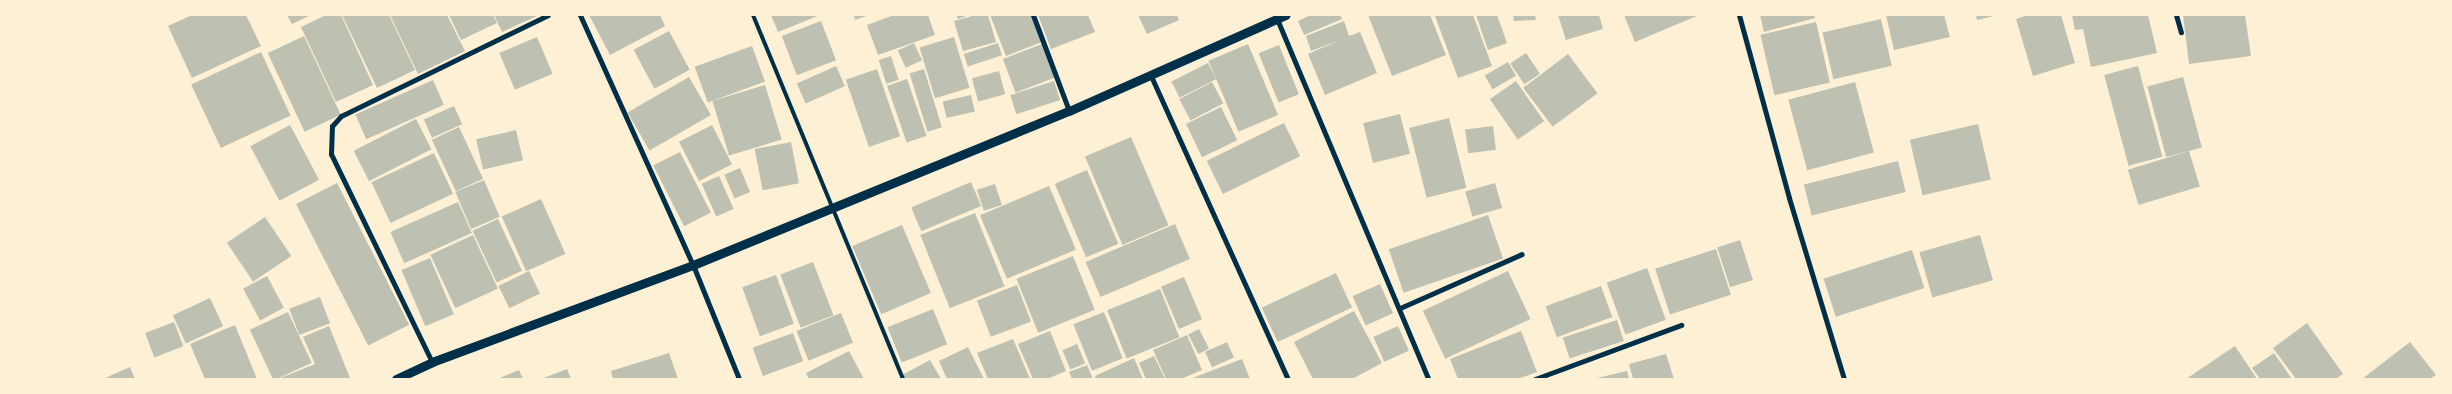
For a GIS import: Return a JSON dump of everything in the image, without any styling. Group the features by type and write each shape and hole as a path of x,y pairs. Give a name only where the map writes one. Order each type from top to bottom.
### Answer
{"street":[{"path":"432,362 331,154 332,126 341,116 548,15"},
{"path":"580,15 693,265 739,379"},
{"path":"1034,15 1069,111"},
{"path":"396,379 432,362 693,265 1069,111 1286,15"},
{"path":"1739,15 1789,198 1844,379"},
{"path":"2176,15 2181,32"},
{"path":"1277,19 1400,308 1428,379"},
{"path":"1151,76 1288,379"},
{"path":"1400,308 1522,254"},
{"path":"1536,379 1681,325"}],"lane":[{"path":"753,15 903,379"}],"building":[{"path":"192,15 246,15 261,46 192,78 168,26"},
{"path":"287,15 311,15 292,24"},
{"path":"326,15 341,15 373,85 336,102 301,27"},
{"path":"342,15 389,15 415,70 377,88"},
{"path":"390,15 447,15 465,51 418,74"},
{"path":"449,15 493,15 497,23 461,40"},
{"path":"494,15 539,15 502,32"},
{"path":"589,15 660,15 665,26 610,55"},
{"path":"771,15 820,15 778,32"},
{"path":"854,15 869,15 855,20"},
{"path":"894,15 928,15 935,35 878,55 867,25"},
{"path":"956,15 969,15 958,19"},
{"path":"976,15 988,15 996,42 963,51 954,21"},
{"path":"990,15 1031,15 1042,42 1006,56"},
{"path":"1038,15 1088,15 1095,32 1051,49"},
{"path":"1138,15 1177,15 1179,20 1147,34"},
{"path":"1311,15 1340,15 1342,19 1304,35 1298,21"},
{"path":"1368,15 1430,15 1446,55 1392,76"},
{"path":"1473,15 1492,66 1458,78 1435,16"},
{"path":"1476,15 1497,15 1507,43 1488,50"},
{"path":"1513,15 1535,15 1536,20 1514,21"},
{"path":"1558,15 1599,15 1603,29 1566,40"},
{"path":"1624,15 1699,15 1635,42"},
{"path":"1760,15 1814,15 1815,18 1764,32"},
{"path":"1886,15 1944,15 1950,37 1894,50"},
{"path":"1976,15 1994,15 1994,16 1977,20"},
{"path":"2028,15 2061,15 2075,63 2033,76 2016,19"},
{"path":"2072,15 2148,15 2157,53 2091,67 2083,29 2075,30"},
{"path":"2183,15 2245,15 2251,56 2189,64"},
{"path":"1881,19 1892,66 1833,79 1823,32"},
{"path":"821,21 836,60 797,75 782,36"},
{"path":"1344,21 1349,36 1360,32 1377,73 1325,95 1308,54 1340,40 1311,51 1306,36"},
{"path":"1816,22 1830,82 1774,95 1760,35"},
{"path":"669,31 690,70 654,89 634,50"},
{"path":"304,36 341,115 305,132 268,53"},
{"path":"537,37 553,74 515,90 499,53"},
{"path":"954,37 969,88 935,98 920,48"},
{"path":"914,43 922,60 906,68 898,51"},
{"path":"998,43 1002,55 968,66 964,54"},
{"path":"1042,44 1055,78 1016,93 1003,59"},
{"path":"1248,44 1278,115 1239,132 1208,61"},
{"path":"1279,45 1299,94 1278,102 1259,53"},
{"path":"752,46 765,82 708,103 695,67"},
{"path":"261,52 291,115 221,148 191,85"},
{"path":"1526,53 1540,74 1524,84 1510,64"},
{"path":"1568,54 1597,93 1553,127 1523,88"},
{"path":"891,56 899,80 886,84 879,60"},
{"path":"1508,62 1516,76 1493,89 1485,76"},
{"path":"1208,63 1216,79 1180,98 1171,82"},
{"path":"836,66 845,86 806,104 797,83"},
{"path":"2138,66 2162,157 2129,166 2104,75"},
{"path":"877,69 900,136 869,147 846,80"},
{"path":"924,69 942,127 927,132 910,73"},
{"path":"999,71 1005,94 978,101 972,78"},
{"path":"689,77 711,115 650,151 628,112"},
{"path":"2183,77 2202,148 2166,157 2147,87"},
{"path":"907,79 927,136 907,143 887,86"},
{"path":"433,80 444,105 366,139 355,115"},
{"path":"1054,81 1060,100 1016,114 1010,95"},
{"path":"1516,81 1544,121 1518,139 1490,99"},
{"path":"1212,82 1223,103 1191,121 1179,99"},
{"path":"1855,82 1874,153 1807,170 1788,100"},
{"path":"765,85 782,140 729,156 712,101"},
{"path":"971,95 975,112 947,118 943,102"},
{"path":"454,106 462,124 432,138 424,119"},
{"path":"1221,107 1237,140 1202,157 1186,124"},
{"path":"1400,114 1410,154 1373,163 1363,123"},
{"path":"1449,118 1466,188 1427,198 1409,128"},
{"path":"416,119 431,149 369,181 354,151"},
{"path":"1284,123 1300,156 1223,194 1207,161"},
{"path":"1978,124 1991,180 1923,195 1910,140"},
{"path":"290,125 319,180 279,201 250,146"},
{"path":"712,125 732,164 699,181 679,142"},
{"path":"1493,126 1496,150 1468,153 1465,129"},
{"path":"459,127 483,179 456,191 432,140"},
{"path":"516,130 523,160 483,169 476,139"},
{"path":"1131,137 1169,225 1122,245 1085,157"},
{"path":"791,142 799,183 763,190 755,149"},
{"path":"2189,151 2200,186 2139,205 2128,170"},
{"path":"680,152 711,213 684,226 653,166"},
{"path":"434,153 453,194 390,223 371,182"},
{"path":"1898,161 1906,192 1812,216 1804,184"},
{"path":"740,168 750,192 735,199 724,175"},
{"path":"1087,170 1118,244 1086,257 1055,184"},
{"path":"719,176 734,209 716,217 702,184"},
{"path":"484,180 500,217 471,229 455,192"},
{"path":"971,182 981,206 921,231 911,207"},
{"path":"337,183 409,325 368,346 296,204"},
{"path":"1495,183 1502,208 1472,217 1465,192"},
{"path":"995,184 1002,205 984,211 977,190"},
{"path":"1049,186 1076,250 1007,279 980,215"},
{"path":"541,199 565,254 526,271 502,216"},
{"path":"458,202 472,233 404,263 390,232"},
{"path":"975,213 1005,286 950,308 920,235"},
{"path":"1488,215 1503,258 1404,293 1389,249"},
{"path":"265,217 291,256 253,282 227,243"},
{"path":"498,219 522,271 497,282 473,231"},
{"path":"1175,224 1190,259 1101,297 1086,262"},
{"path":"902,225 931,293 881,314 852,246"},
{"path":"473,235 498,288 455,308 430,255"},
{"path":"1980,235 1993,280 1932,298 1919,252"},
{"path":"1740,240 1753,280 1730,287 1717,247"},
{"path":"1716,249 1731,295 1670,314 1655,269"},
{"path":"1912,250 1924,288 1836,317 1824,279"},
{"path":"1073,256 1095,310 1038,333 1016,279"},
{"path":"430,258 454,314 425,326 401,270"},
{"path":"813,262 833,315 801,328 780,275"},
{"path":"1647,268 1666,320 1625,334 1607,283"},
{"path":"529,271 540,293 509,308 498,286"},
{"path":"1508,271 1530,319 1445,359 1423,311"},
{"path":"1336,273 1352,307 1278,342 1262,308"},
{"path":"776,275 794,324 760,336 742,287"},
{"path":"267,276 284,308 260,320 243,289"},
{"path":"1184,277 1202,319 1179,329 1161,287"},
{"path":"1380,284 1393,313 1366,325 1353,296"},
{"path":"1017,285 1031,321 991,337 977,300"},
{"path":"1601,286 1612,317 1557,337 1546,306"},
{"path":"1160,289 1179,337 1127,359 1107,310"},
{"path":"320,297 330,323 299,335 289,309"},
{"path":"210,298 223,326 186,343 173,315"},
{"path":"933,309 947,344 902,363 888,327"},
{"path":"1354,311 1382,363 1352,379 1313,379 1294,342"},
{"path":"288,312 312,363 277,379 273,379 250,330"},
{"path":"1104,312 1123,358 1092,371 1073,324"},
{"path":"841,313 853,343 808,361 796,331"},
{"path":"1617,320 1624,341 1570,359 1563,338"},
{"path":"174,322 183,346 154,357 145,333"},
{"path":"2307,323 2343,374 2336,379 2296,379 2273,348"},
{"path":"235,325 257,379 205,379 190,344"},
{"path":"329,326 350,378 278,379 315,364 303,337"},
{"path":"1398,326 1409,351 1384,362 1373,337"},
{"path":"1199,329 1209,349 1198,354 1188,334"},
{"path":"1050,331 1066,371 1047,379 1033,379 1018,344"},
{"path":"1521,331 1537,372 1518,379 1458,379 1450,359"},
{"path":"793,333 803,361 763,376 753,348"},
{"path":"1187,335 1202,370 1181,379 1166,379 1153,350"},
{"path":"1013,339 1030,379 988,379 977,353"},
{"path":"1227,342 1234,358 1212,367 1205,352"},
{"path":"2410,342 2436,375 2430,379 2362,379"},
{"path":"1077,344 1085,363 1070,370 1062,350"},
{"path":"2235,346 2257,379 2186,379"},
{"path":"968,347 984,379 947,379 939,361"},
{"path":"849,351 864,379 809,379 806,373"},
{"path":"669,353 678,379 613,379 611,371"},
{"path":"2274,353 2292,379 2260,379 2252,368"},
{"path":"1666,354 1674,379 1633,379 1629,364"},
{"path":"1154,356 1165,379 1146,379 1139,363"},
{"path":"1134,358 1143,379 1096,379 1095,376"},
{"path":"1242,359 1250,379 1190,379"},
{"path":"930,360 941,379 904,379 902,375"},
{"path":"1087,365 1093,379 1072,379 1069,372"},
{"path":"130,367 135,379 103,379"},
{"path":"567,369 571,379 541,379"},
{"path":"519,370 523,379 497,379"},
{"path":"1627,371 1629,379 1597,379 1597,378"}]}
